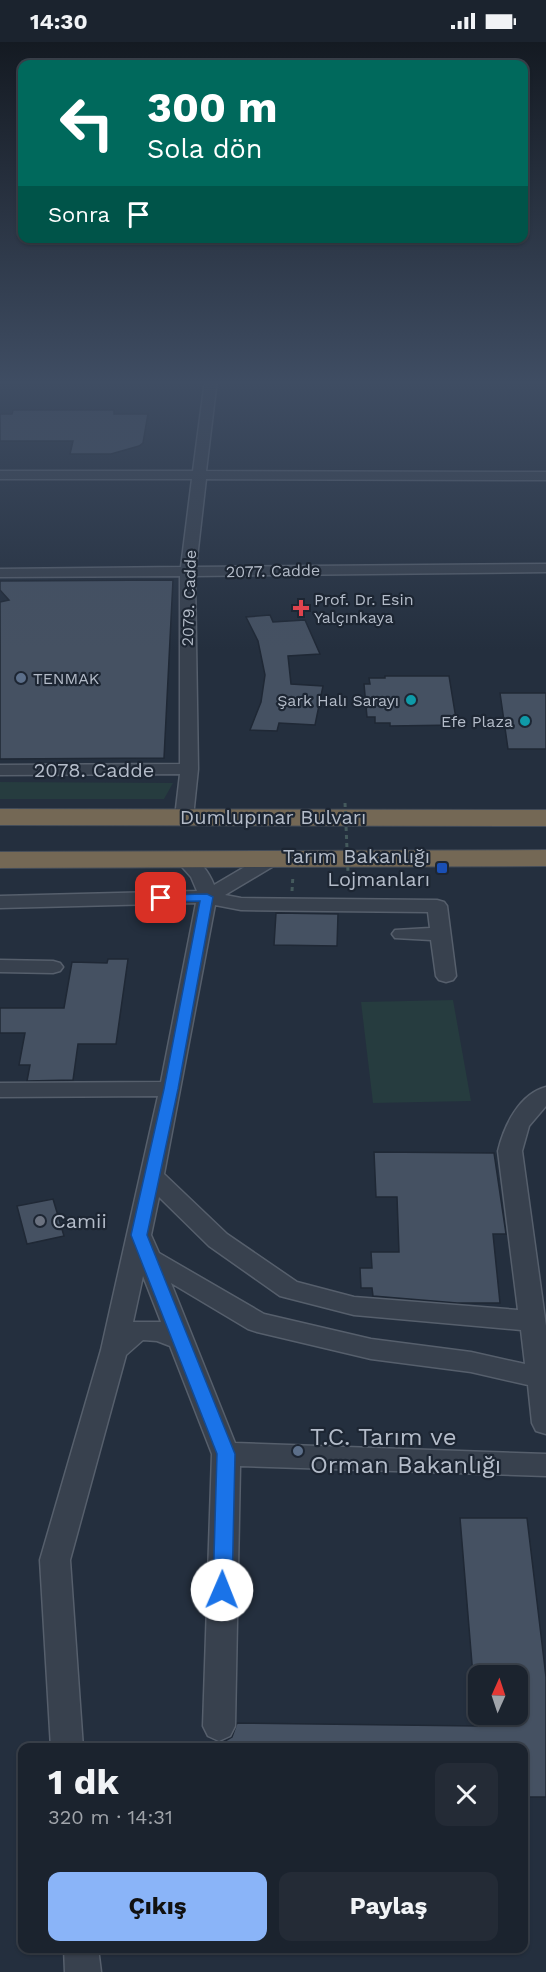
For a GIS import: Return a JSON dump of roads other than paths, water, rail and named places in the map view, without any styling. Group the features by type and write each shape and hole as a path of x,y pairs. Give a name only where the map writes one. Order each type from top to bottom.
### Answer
{"highway":[{"name":"Dumlupınar Bulvarı","path":"0,817 546,818"},
{"name":"Dumlupınar Bulvarı","path":"0,843 546,843"},
{"path":"0,860 185,860 281,865 546,858"}],"street":[{"name":"2079. Cadde","path":"184,817 189,769 187,572 198,470"},
{"path":"0,475 546,482"},
{"path":"0,482 197,478 546,476"},
{"name":"2077. Cadde","path":"0,573 546,568"},
{"name":"2078. Cadde","path":"0,770 189,769"},
{"path":"67,1743 55,1560 144,1247 152,1176 171,1089 207,897 205,882 200,872 185,860"},
{"path":"207,897 281,865"},
{"path":"0,902 207,897 241,904 436,906 446,976"},
{"path":"402,934 440,934"},
{"path":"0,966 53,967"},
{"path":"0,1090 171,1089"},
{"path":"546,1094 530,1106 514,1133 510,1151 546,1423"},
{"path":"152,1176 218,1240 289,1289 354,1306 532,1321"},
{"path":"144,1247 226,1454 219,1726"},
{"path":"144,1247 257,1322 371,1349 471,1362 540,1378"},
{"path":"114,1350 137,1330 159,1331 181,1340"},
{"path":"226,1454 546,1466"},
{"path":"81,1953 83,1972"}],"place":[{"name":"Prof. Dr. Esin Yalçınkaya","path":"301,608"},
{"name":"TENMAK","path":"21,678"},
{"name":"Şark Halı Sarayı","path":"411,700"},
{"name":"Efe Plaza","path":"525,721"},
{"name":"Tarım Bakanlığı Lojmanları","path":"442,868"},
{"name":"Camii","path":"40,1221"},
{"name":"T.C. Tarım ve Orman Bakanlığı","path":"298,1451"}]}
